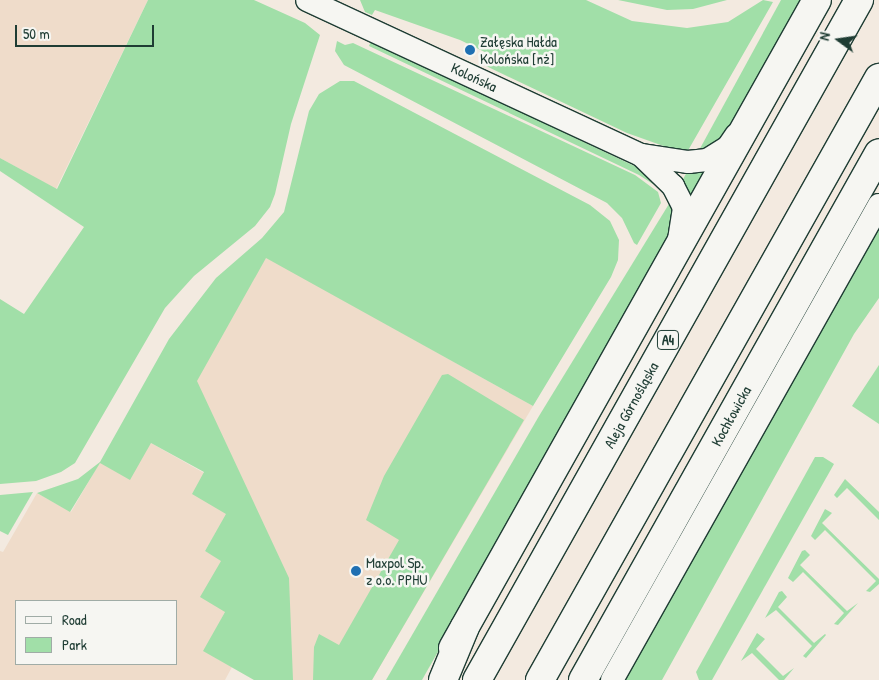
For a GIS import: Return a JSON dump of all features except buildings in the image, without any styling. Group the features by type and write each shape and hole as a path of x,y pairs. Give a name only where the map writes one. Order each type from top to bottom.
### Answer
{"main road":[{"path":"435,680 816,0"},
{"name":"Aleja Górnośląska","path":"477,680 859,0"},
{"path":"540,680 879,78"},
{"name":"Kochłowicka","path":"583,680 879,153"},
{"path":"443,680 465,627"}],"street":[{"name":"Kolońska","path":"307,0 641,154"},
{"path":"641,154 688,162 708,160 728,147 762,96"},
{"path":"641,154 674,186 684,208 678,247"},
{"path":"612,680 879,205"}],"shaded area":[{"path":"0,0 148,0 56,189 0,158"},
{"path":"266,257 533,406 372,680 269,680 196,381"},
{"path":"151,443 204,473 227,514 205,551 221,560 225,612 204,651 232,667 225,680 0,680 0,551 3,552 37,493 71,512 100,462"}],"green space":[{"path":"148,0 254,0 305,23 320,35 291,124 275,194 270,207 255,226 194,276 165,308 75,463 61,472 36,481 0,484 0,299 24,314 84,227 0,171 0,158 57,189"},
{"path":"360,0 586,0 632,21 687,28 728,22 763,0 773,2 686,154 627,133 486,66 491,55 460,40 375,10 372,15 365,12"},
{"path":"618,0 727,0 693,9 667,10"},
{"path":"781,0 805,0 731,132 697,154"},
{"path":"337,41 345,45 353,43 635,175 658,192 661,203 637,245 634,243 622,218 607,203 344,65 335,51"},
{"path":"371,41 647,172 662,190 639,175 369,46"},
{"path":"340,81 354,81 590,205 610,221 619,240 618,260 611,277 533,406 266,258 197,381 289,578 293,680 254,680 203,651 225,612 200,597 221,561 205,551 226,514 192,494 204,472 151,443 130,480 100,463 70,512 37,493 78,479 100,462 169,339 216,278 262,238 284,212 309,111 319,94"},
{"path":"688,170 707,170 689,199 681,183"},
{"path":"672,199 676,217 673,236 422,680 386,680 539,416"},
{"path":"879,221 879,298 854,334 662,680 622,680"},
{"path":"879,365 879,424 852,406"},
{"path":"448,374 524,420 372,680 313,680 314,647 319,634 339,645 399,540 366,520 384,476 442,375"},
{"path":"815,457 823,457 834,464 712,680 699,680 696,672"},
{"path":"845,479 879,512 879,520 847,488 837,498 834,495"},
{"path":"33,492 8,535 0,531 0,495"},
{"path":"825,509 832,513 822,523 879,579 879,584 870,592 866,591 876,581 825,530 815,540 811,536"},
{"path":"805,550 810,555 800,565 847,611 858,603 838,625 834,624 844,613 803,572 793,582 788,578 802,551"},
{"path":"782,591 787,597 778,607 814,643 826,635 806,658 803,656 812,646 776,610 765,618 779,592"},
{"path":"757,633 765,639 756,649 783,676 794,668 784,680 779,680 752,653 741,661"}],"place":[{"name":"Załęska Hałda Kolońska [nż]","path":"470,50"},
{"name":"Maxpol Sp. z o.o. PPHU","path":"356,571"}]}
